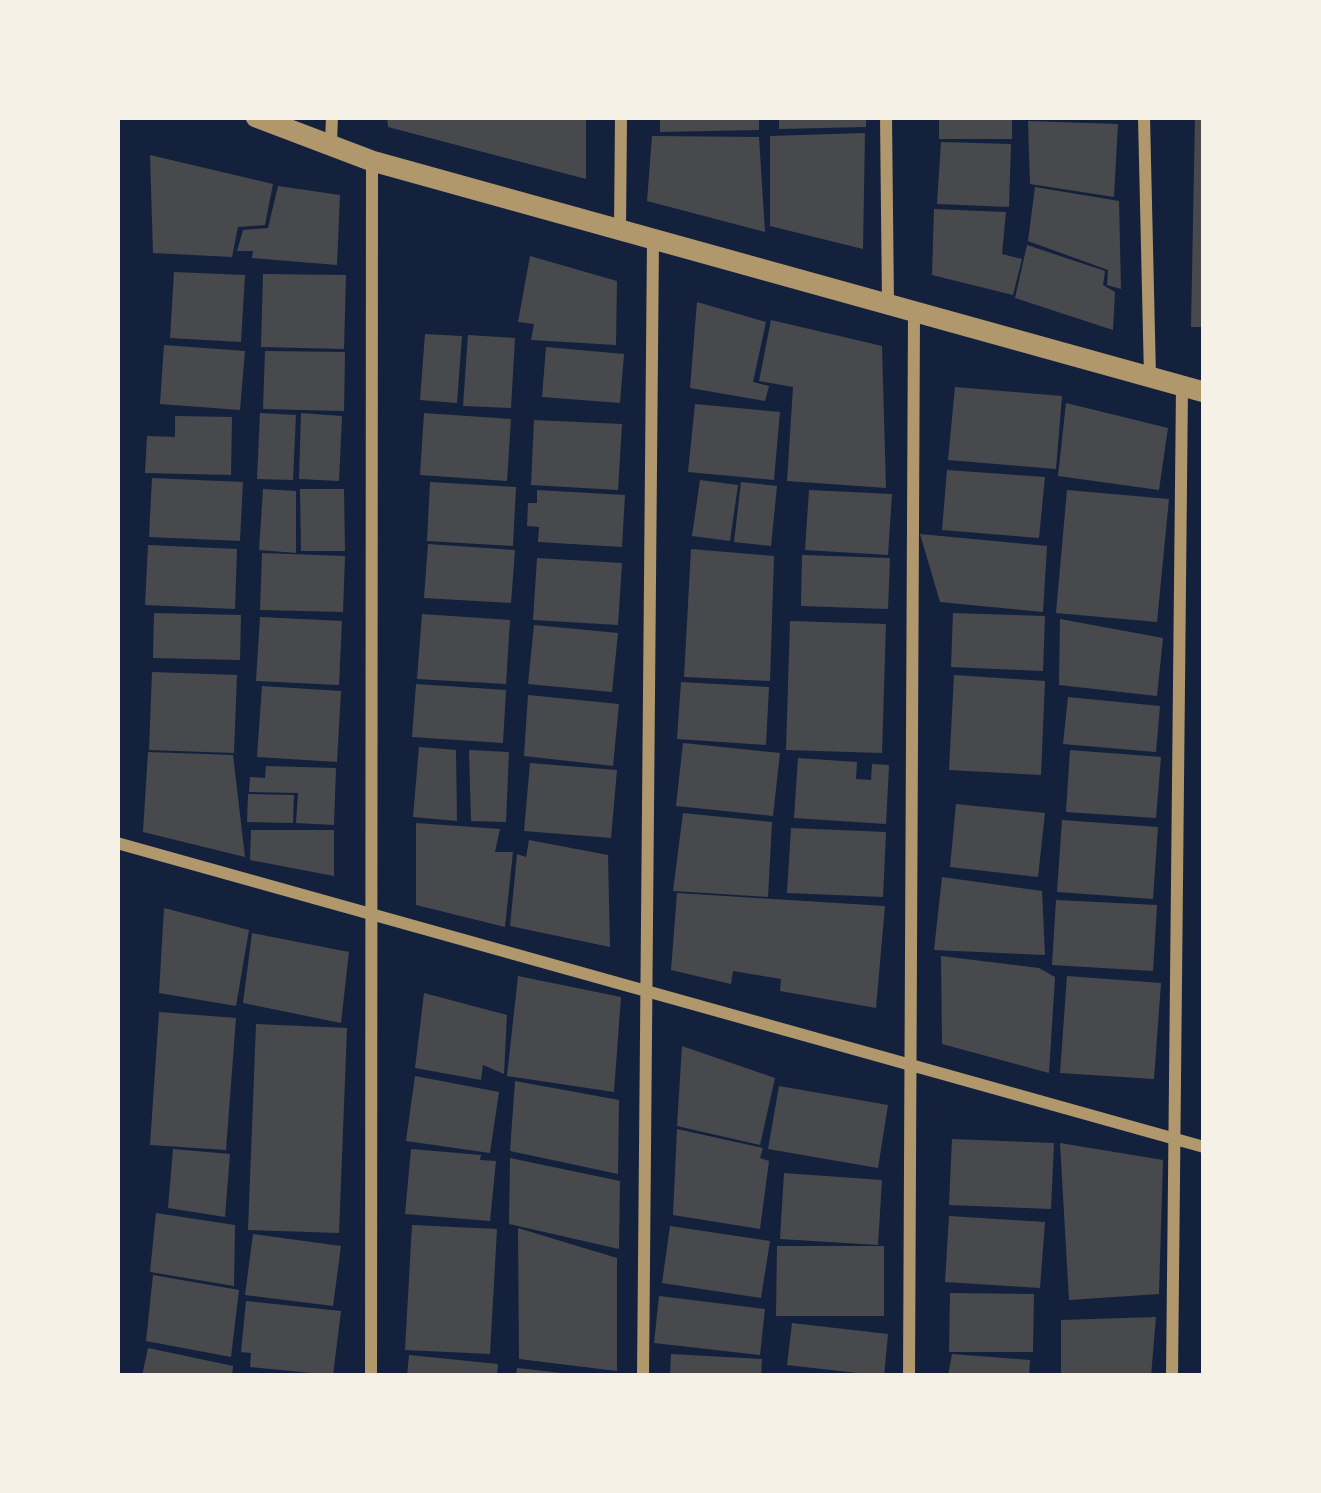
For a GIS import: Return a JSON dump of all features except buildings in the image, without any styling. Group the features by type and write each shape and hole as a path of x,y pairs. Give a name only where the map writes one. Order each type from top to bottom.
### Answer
{"street":[{"path":"256,117 372,161 1193,389 1172,1376"},
{"path":"331,142 332,117"},
{"path":"620,230 621,117"},
{"path":"886,117 888,304"},
{"path":"1144,117 1150,377"},
{"path":"370,1376 372,161"},
{"path":"643,1376 653,239"},
{"path":"909,1376 914,312"},
{"path":"117,843 1204,1147"}]}
